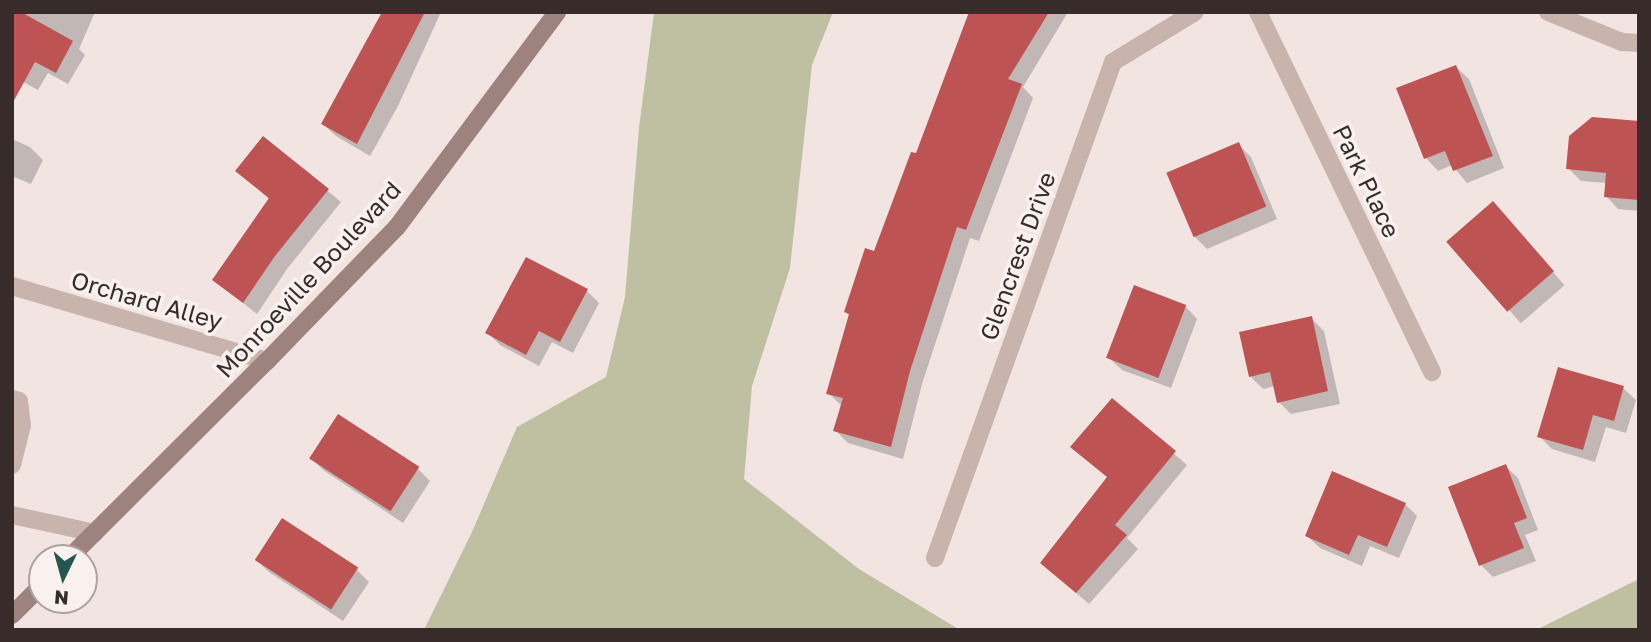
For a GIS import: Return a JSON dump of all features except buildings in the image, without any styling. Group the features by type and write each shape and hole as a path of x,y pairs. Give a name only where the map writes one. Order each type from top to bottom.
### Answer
{"main road":[{"name":"Monroeville Boulevard","path":"84,544 397,227 557,12"},
{"path":"12,615 28,599"}],"street":[{"name":"Glencrest Drive","path":"934,558 1113,62 1195,12"},
{"name":"Park Place","path":"1258,12 1433,372"},
{"path":"1548,12 1622,42 1639,43"},
{"name":"Orchard Alley","path":"12,286 267,361"},
{"path":"12,399 19,401 22,425 12,465"},
{"path":"12,514 95,533"}],"green space":[{"path":"654,12 833,12 812,65 790,268 752,386 744,479 859,569 960,630 424,630 472,532 517,427 606,377 625,297 639,128"},
{"path":"1639,579 1639,630 1536,630 1564,616"}]}
